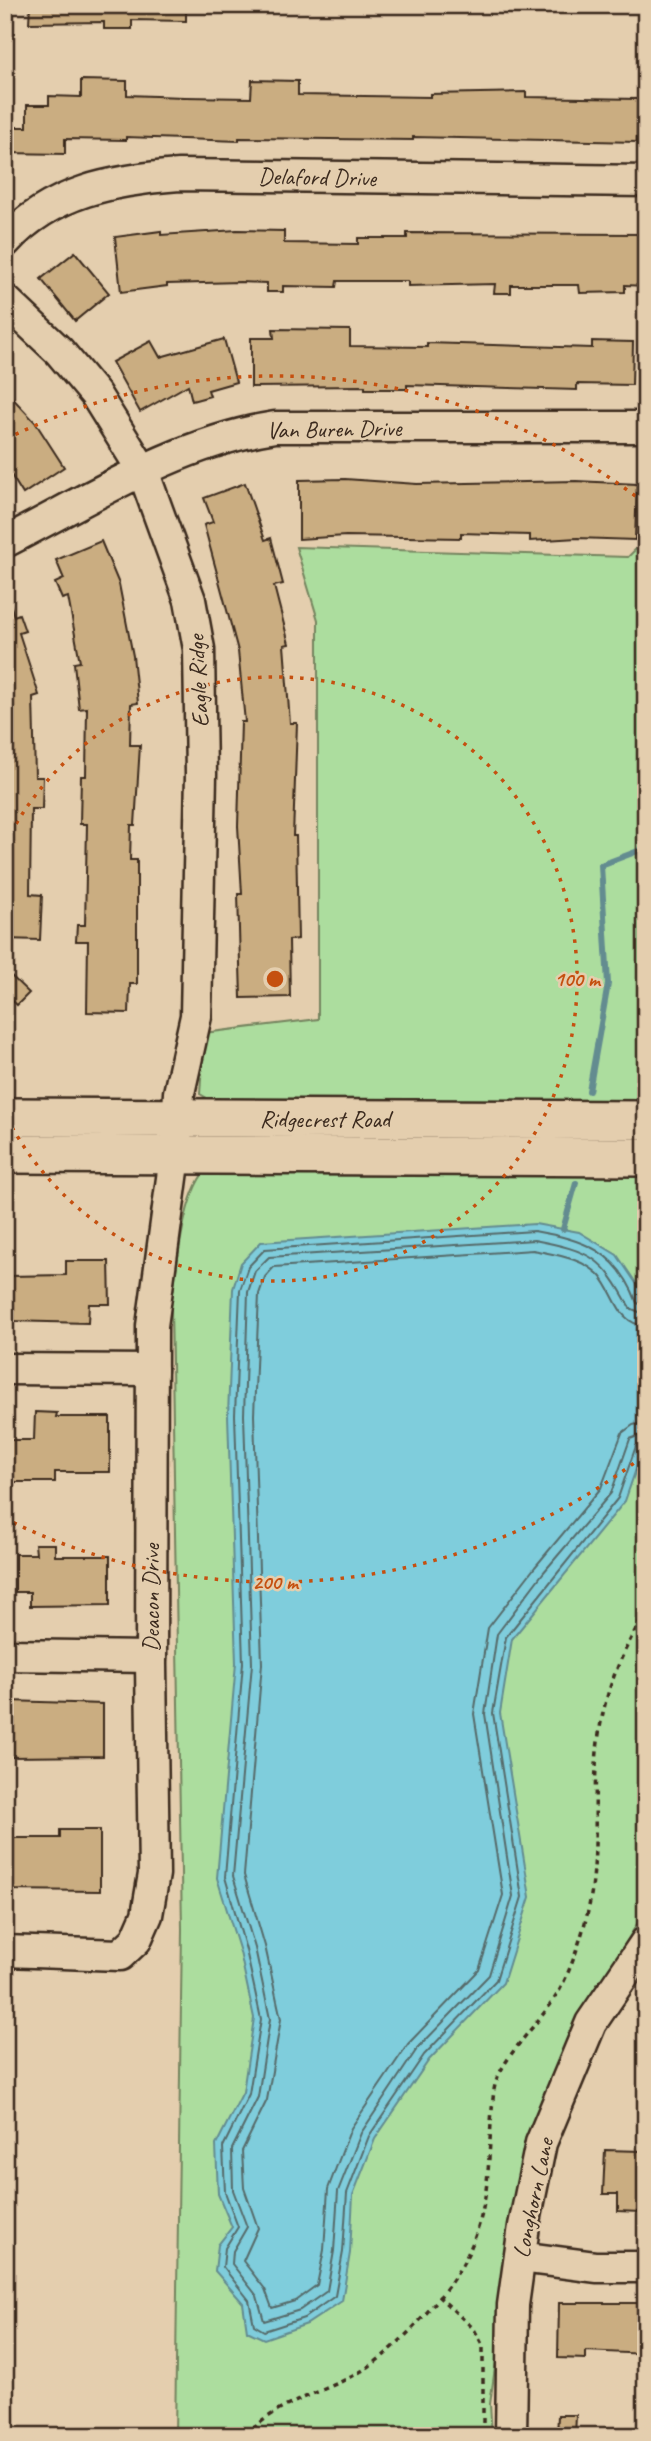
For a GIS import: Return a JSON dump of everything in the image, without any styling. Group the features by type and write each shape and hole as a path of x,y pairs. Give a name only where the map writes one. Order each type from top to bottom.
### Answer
{"main road":[{"name":"Ridgecrest Road","path":"5,1117 646,1120"},
{"name":"Ridgecrest Road","path":"5,1154 646,1157"}],"street":[{"name":"Delaford Drive","path":"5,242 50,206 72,195 122,180 179,175 646,181"},
{"name":"Eagle Ridge","path":"5,300 59,351 95,394 143,471 183,579 199,649 201,774 196,1016 176,1119"},
{"name":"Van Buren Drive","path":"5,542 143,471 215,440 275,427 646,428"},
{"name":"Deacon Drive","path":"5,1951 120,1955 135,1940 147,1915 154,1874 151,1657 152,1326 175,1156 176,1119"},
{"path":"5,1369 152,1370"},
{"path":"5,1655 151,1657"},
{"name":"Longhorn Lane","path":"511,2436 510,2358 520,2256 541,2143 591,2023 646,1942"},
{"path":"520,2256 596,2267 646,2267"}],"path":[{"path":"246,2436 268,2415 364,2370 397,2347 460,2270 484,2214 490,2179 494,2087 509,2059 559,1991 586,1918 595,1858 603,1715 622,1652 646,1611"},
{"path":"438,2296 474,2329 483,2346 483,2436"}],"green space":[{"path":"646,539 646,1109 223,1107 200,1094 204,1033 318,1019 318,620 296,547 628,557"},
{"path":"209,1167 646,1167 646,1909 583,2014 519,2191 490,2404 492,2436 175,2436 182,1929 171,1307 187,1212 200,1178"}],"water":[{"path":"535,1224 579,1232 617,1255 640,1289 646,1314 646,1440 625,1501 512,1639 500,1713 530,1897 503,1983 429,2060 375,2139 353,2195 350,2253 342,2301 307,2324 264,2339 247,2331 243,2303 215,2271 218,2245 232,2227 218,2194 216,2145 243,2092 254,2018 240,1952 217,1878 236,1663 228,1415 233,1289 241,1263 261,1242"}],"building":[{"path":"30,5 186,5 186,21 132,20 132,29 104,29 104,22 29,23"},
{"path":"81,80 127,81 127,95 184,97 251,98 252,80 298,81 298,95 430,97 430,94 526,92 526,97 638,99 637,142 413,137 413,140 239,138 239,141 126,137 126,140 65,139 65,154 5,153 5,127 27,127 27,105 49,105 49,96 81,97"},
{"path":"237,230 284,231 284,243 358,244 358,238 407,238 407,233 646,234 646,286 625,285 625,292 580,293 579,285 511,285 511,293 494,293 495,284 408,286 408,281 337,281 336,287 283,286 283,292 267,292 267,283 240,282 167,284 121,292 115,237 161,231 161,235"},
{"path":"75,252 109,293 75,321 41,279"},
{"path":"273,329 350,330 350,346 427,347 427,343 592,348 592,341 633,342 632,385 577,384 577,390 407,385 407,389 365,389 365,386 251,387 251,338 274,338"},
{"path":"224,339 236,382 208,390 210,396 192,401 188,385 140,412 112,362 151,341 160,357"},
{"path":"5,390 35,422 64,467 23,494 11,475 5,479"},
{"path":"345,479 417,484 576,481 637,484 635,540 577,538 530,541 530,535 461,533 461,538 346,536 299,539 299,480"},
{"path":"245,483 265,540 271,538 283,584 274,586 289,644 284,645 290,723 297,723 293,836 296,836 298,939 289,940 290,997 241,998 238,894 242,894 238,826 241,722 245,722 238,651 204,525 213,522 204,498"},
{"path":"101,541 119,584 133,656 138,703 131,704 130,745 140,745 130,860 137,860 137,984 130,984 129,1013 87,1012 88,941 76,941 77,925 85,925 87,824 80,824 81,776 86,776 87,708 79,709 74,663 80,662 68,597 62,599 55,583 64,579 56,560"},
{"path":"9,600 14,616 19,614 25,631 19,633 39,695 33,697 35,777 43,777 42,809 31,809 30,894 42,895 40,940 5,939 5,601"},
{"path":"5,970 29,993 17,1005 5,994"},
{"path":"66,1261 109,1261 110,1304 89,1304 88,1323 8,1321 8,1276 66,1275"},
{"path":"35,1412 57,1413 56,1417 110,1417 110,1472 55,1472 55,1482 7,1482 8,1440 34,1440"},
{"path":"35,1544 55,1544 55,1556 110,1556 110,1605 30,1606 30,1592 15,1592 15,1554 36,1554"},
{"path":"9,1701 103,1704 103,1756 9,1757"},
{"path":"60,1830 100,1830 100,1891 5,1890 5,1838 60,1838"},
{"path":"605,2150 642,2151 640,2212 618,2211 618,2194 603,2194"},
{"path":"559,2303 639,2303 639,2317 646,2317 646,2354 586,2351 586,2359 558,2358"},
{"path":"558,2415 576,2415 575,2436 557,2436"}],"waterway":[{"path":"589,1091 608,984 601,865 646,848"},
{"path":"563,1229 576,1183"}]}
